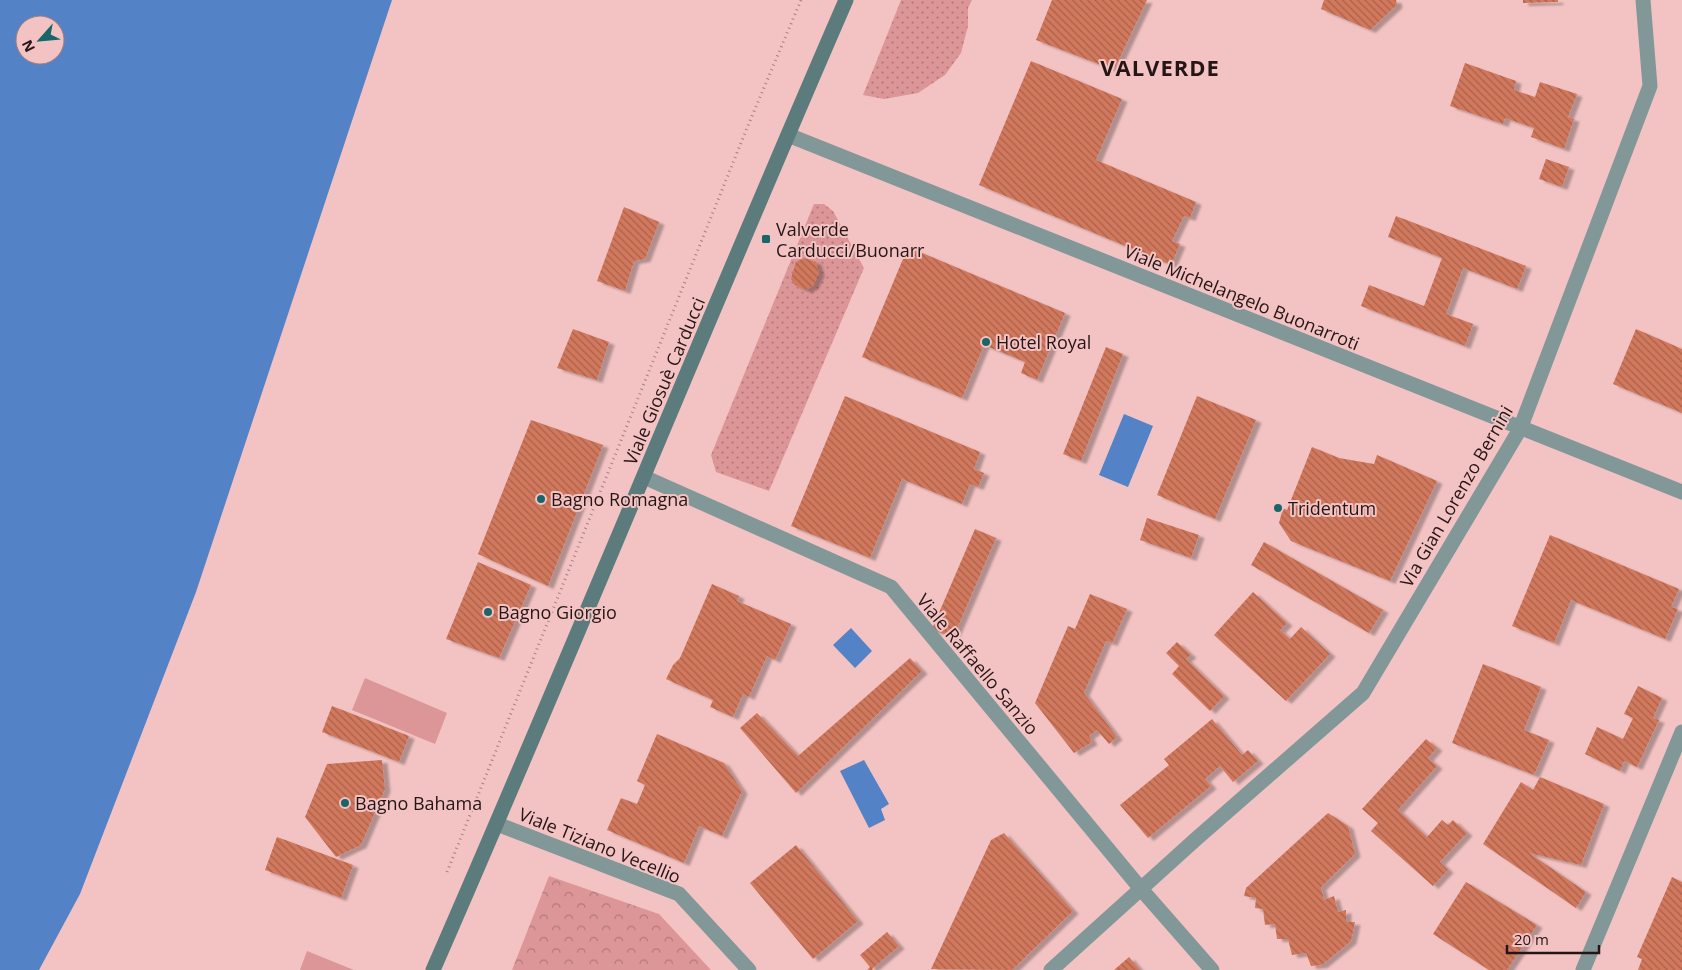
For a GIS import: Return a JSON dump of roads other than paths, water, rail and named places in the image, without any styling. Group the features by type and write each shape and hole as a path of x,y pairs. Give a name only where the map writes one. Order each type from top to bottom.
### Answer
{"street":[{"name":"Viale Giosuè Carducci","path":"433,970 497,824 846,0"},
{"name":"Via Gian Lorenzo Bernini","path":"1051,970 1196,839 1363,693 1520,429 1650,86 1643,0"},
{"name":"Viale Michelangelo Buonarroti","path":"788,135 1520,429 1682,492"},
{"name":"Viale Raffaello Sanzio","path":"644,477 891,587 1141,889 1212,970"},
{"path":"1583,970 1682,732"},
{"name":"Viale Tiziano Vecellio","path":"497,824 679,894 749,970"}],"water":[{"path":"0,0 392,0 196,592 80,894 39,970 0,970"},
{"path":"1124,414 1153,426 1128,487 1099,475"},
{"path":"851,628 872,651 855,668 833,645"},
{"path":"864,760 889,804 881,809 885,820 869,828 840,771"}],"place":[{"name":"Valverde Carducci/Buonarr","path":"766,239"},
{"name":"Hotel Royal","path":"986,342"},
{"name":"Bagno Romagna","path":"541,499"},
{"name":"Tridentum","path":"1278,508"},
{"name":"Bagno Giorgio","path":"488,612"},
{"name":"Bagno Bahama","path":"345,803"}],"district":[{"name":"VALVERDE","path":"1160,67"}]}
